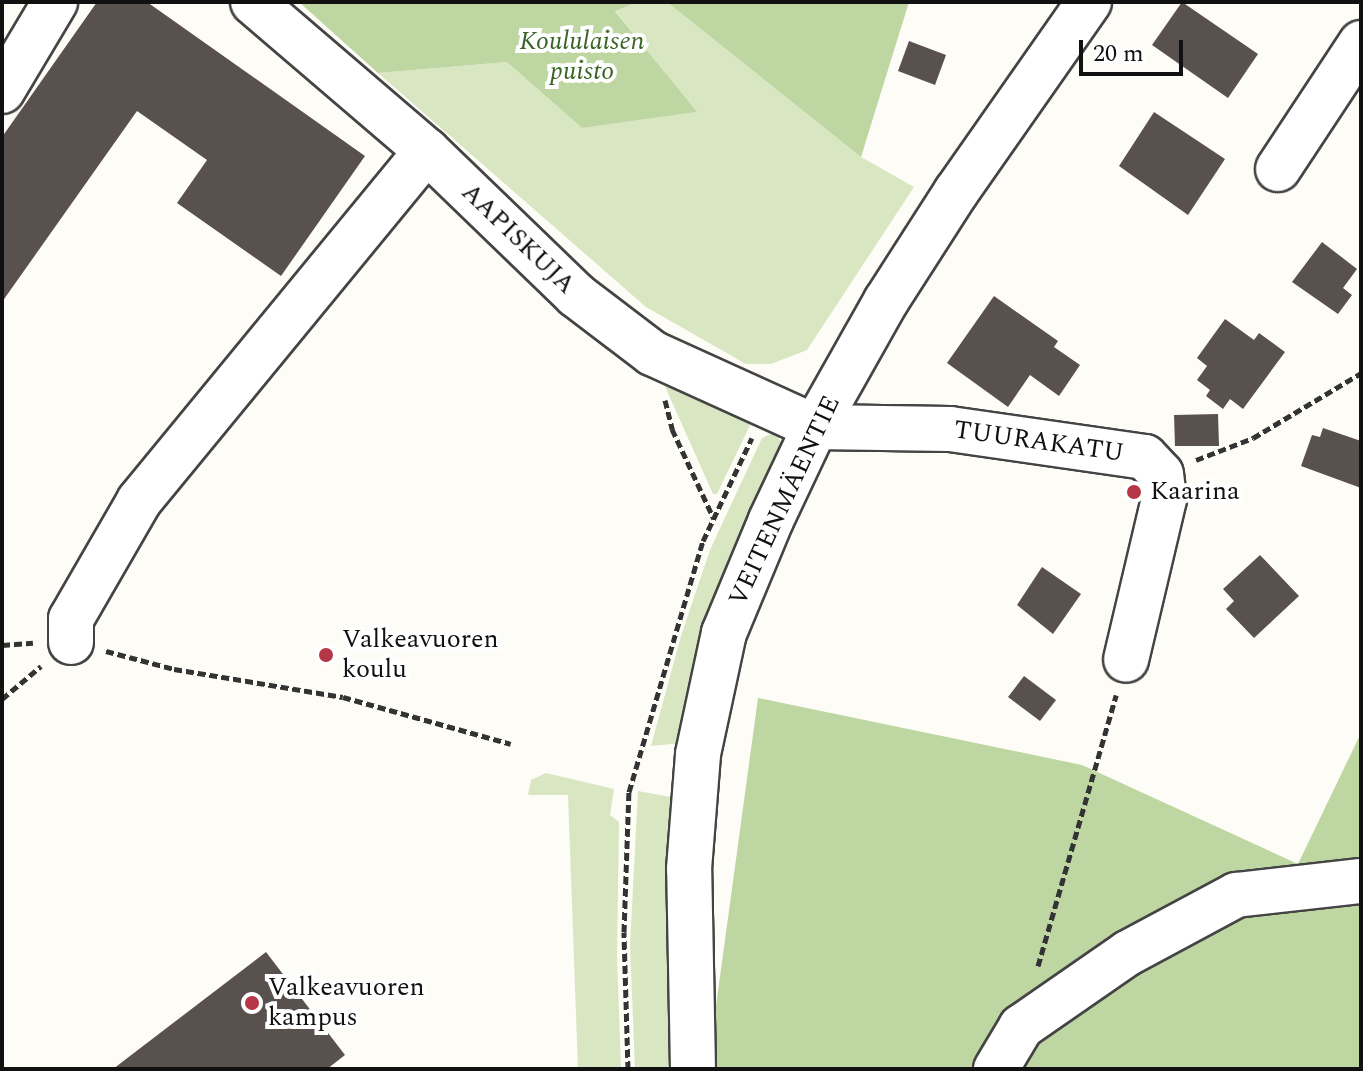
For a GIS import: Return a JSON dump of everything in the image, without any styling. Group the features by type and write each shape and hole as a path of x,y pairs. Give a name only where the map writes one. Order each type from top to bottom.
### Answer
{"street":[{"path":"2,91 55,2"},
{"name":"AAPISKUJA","path":"253,2 427,151 576,295 652,353 815,427"},
{"name":"VEITENMÄENTIE","path":"693,1069 689,869 698,754 724,633 771,520 815,427 909,265 1089,2"},
{"path":"1278,169 1361,43"},
{"path":"71,642 71,619 139,501 427,151"},
{"name":"TUURAKATU","path":"815,427 950,429 1057,443 1145,457 1161,474"},
{"path":"1126,660 1164,499 1161,474"},
{"path":"996,1069 1021,1027 1128,953 1236,895 1361,881"}],"path":[{"path":"652,353 672,429 714,519"},
{"path":"1161,474 1253,438 1361,373"},
{"path":"2,699 71,642 174,669 343,697 511,744"},
{"path":"1021,1027 1126,660"}],"green space":[{"name":"Koululaisen puisto","path":"299,2 637,2 615,11 697,112 582,128 507,62 378,73"},
{"path":"637,2 667,2 861,157 914,187 807,350 771,364 746,364 646,307 378,73 507,62 582,128 696,112 615,10"},
{"name":"Koululaisen puisto","path":"667,2 909,2 861,157"},
{"path":"659,373 752,421 717,494 713,494"},
{"path":"775,432 781,442 780,455 682,743 651,746 681,636 710,550 762,438"},
{"path":"758,698 1082,765 1298,864 1361,733 1361,1069 714,1069 713,1028"},
{"path":"546,773 614,789 610,815 619,822 617,955 621,1069 578,1069 568,795 528,795 531,780"},
{"path":"638,791 676,798 674,1069 635,1069 630,945"}],"building":[{"path":"97,2 147,2 365,156 281,276 177,203 207,160 137,111 2,302 2,137"},
{"path":"1182,2 1258,54 1228,98 1152,45"},
{"path":"909,41 946,55 935,85 898,71"},
{"path":"1154,112 1225,159 1188,215 1119,166"},
{"path":"1322,242 1357,269 1343,288 1352,295 1338,314 1292,282"},
{"path":"994,296 1058,341 1054,347 1080,365 1059,396 1030,375 1008,407 947,363"},
{"path":"1225,319 1254,340 1259,333 1285,352 1243,409 1230,399 1223,409 1206,396 1210,390 1197,380 1207,366 1197,358"},
{"path":"1218,414 1219,446 1175,446 1174,415"},
{"path":"1323,428 1361,441 1361,488 1301,466 1312,435 1320,437"},
{"path":"1260,555 1299,596 1254,638 1226,609 1234,601 1223,589"},
{"path":"1042,567 1081,594 1053,634 1017,605"},
{"path":"1024,676 1056,700 1040,721 1008,697"},
{"name":"Valkeavuoren kampus","path":"266,952 345,1055 327,1069 113,1069"}],"place":[{"name":"Kaarina","path":"1134,492"},
{"name":"Valkeavuoren koulu","path":"326,655"},
{"name":"Valkeavuoren kampus","path":"252,1003"}]}
